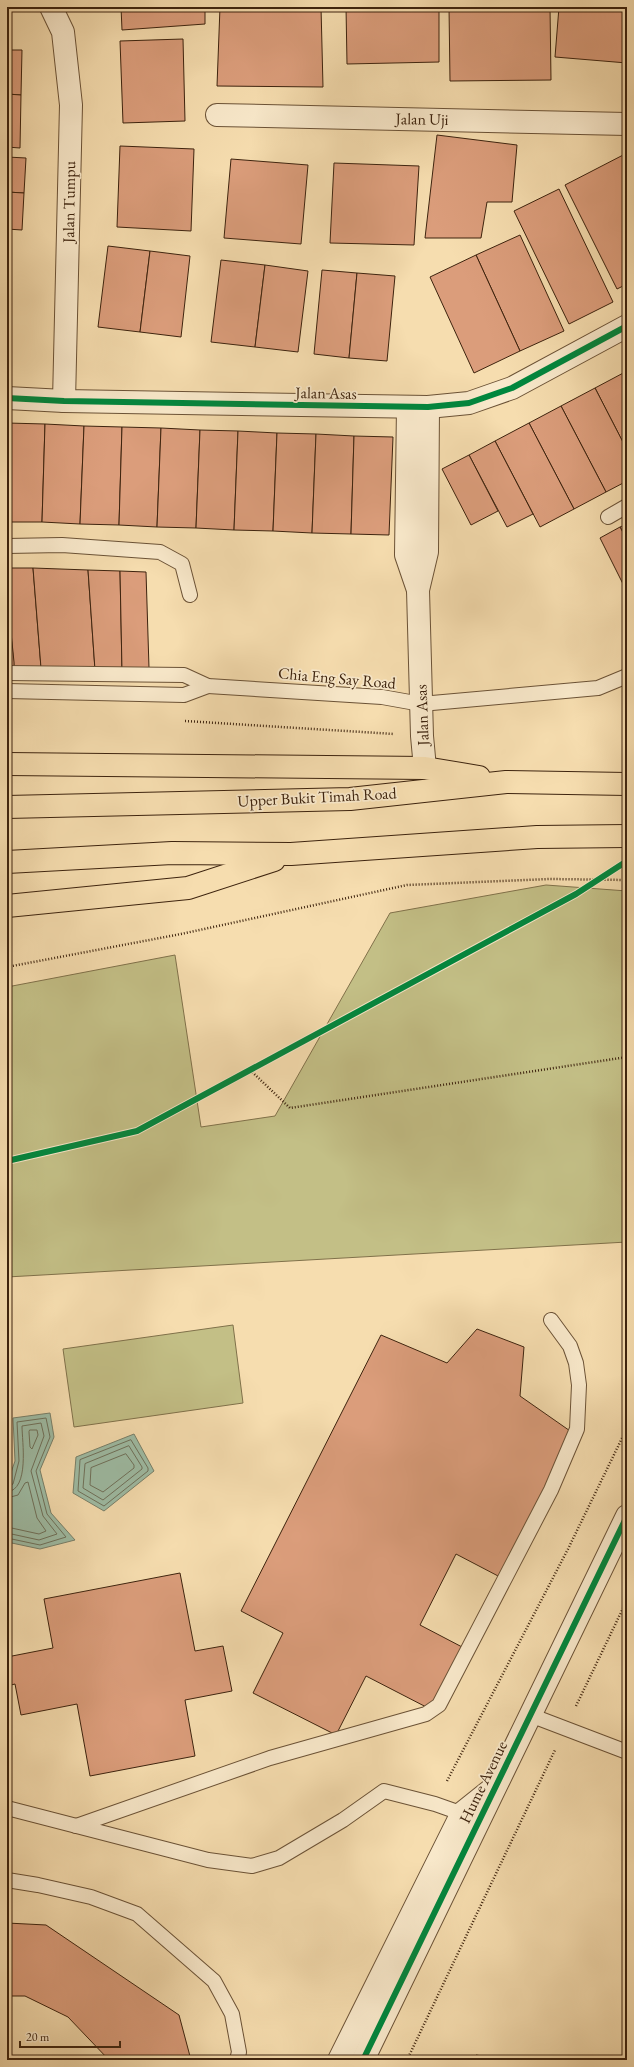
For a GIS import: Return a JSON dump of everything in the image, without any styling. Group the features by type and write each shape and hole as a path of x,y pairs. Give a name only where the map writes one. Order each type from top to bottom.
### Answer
{"highway":[{"path":"7,764 425,768 506,782"},
{"name":"Upper Bukit Timah Road","path":"7,807 350,799 506,782 627,784"},
{"path":"7,862 172,853 291,854 537,837 627,836"},
{"path":"7,906 188,888 291,854"}],"street":[{"name":"Jalan Tumpu","path":"51,7 63,32 71,105 64,401"},
{"name":"Jalan Uji","path":"217,115 627,124"},
{"name":"Jalan Asas","path":"7,398 64,401 418,407 469,403 512,388 627,326"},
{"name":"Jalan Asas","path":"418,407 406,555 418,590 422,736 425,768"},
{"name":"Hume Avenue","path":"339,2060 471,1817 497,1784 627,1516"},
{"name":"Hume Avenue","path":"363,2060 471,1817"}],"lane":[{"path":"608,517 627,506"},
{"path":"7,546 62,545 160,552 182,564 190,595"},
{"name":"Chia Eng Say Road","path":"7,673 184,675 208,686 382,697 422,704 598,688 627,676"},
{"name":"Chia Eng Say Road","path":"7,691 184,695 208,686"},
{"path":"76,1826 270,1758 426,1714 439,1705 551,1490 577,1428 579,1393 576,1363 570,1346 551,1320"},
{"path":"530,1715 627,1752"},
{"path":"7,1808 208,1860 252,1866 279,1858 343,1820 384,1790 435,1804 471,1817"},
{"path":"7,1880 38,1885 91,1897 137,1914 214,1981 232,2014 239,2052 237,2060"}],"path":[{"path":"183,721 422,736"},
{"path":"589,885 608,873"},
{"path":"7,967 181,934 407,886 550,879 627,880"},
{"path":"250,1070 290,1108 627,1057"},
{"path":"243,1074 257,1067"},
{"path":"435,1804 568,1549 627,1428"},
{"path":"407,2060 627,1600"}],"shaded area":[{"path":"546,885 627,891 627,1242 7,1277 7,987 175,955 201,1127 275,1116 390,913"},
{"path":"233,1325 243,1403 74,1427 63,1349"}],"water":[{"path":"50,1413 54,1437 40,1470 51,1513 75,1540 40,1549 7,1542 7,1484 15,1461 13,1418"},
{"path":"134,1434 154,1471 104,1511 73,1493 76,1457"}],"building":[{"path":"121,7 205,7 205,24 122,30"},
{"path":"220,7 321,7 323,87 217,86"},
{"path":"346,7 439,7 439,62 347,64"},
{"path":"449,7 550,7 551,80 450,81"},
{"path":"559,7 627,7 627,63 555,57"},
{"path":"183,39 185,121 123,123 120,41"},
{"path":"7,50 22,50 21,95 7,94"},
{"path":"7,94 21,95 20,148 7,147"},
{"path":"437,135 517,145 512,202 487,202 481,238 425,238"},
{"path":"120,146 194,149 191,231 117,227"},
{"path":"627,153 627,284 617,289 565,185"},
{"path":"7,157 26,158 24,193 7,192"},
{"path":"231,159 308,165 301,244 224,238"},
{"path":"334,163 419,166 414,245 330,243"},
{"path":"559,189 613,302 569,324 514,211"},
{"path":"7,192 24,193 22,230 7,229"},
{"path":"520,235 564,331 520,351 476,255"},
{"path":"108,246 150,251 140,332 98,327"},
{"path":"150,251 190,256 181,337 140,332"},
{"path":"476,255 520,351 474,373 430,277"},
{"path":"221,260 265,265 255,347 211,342"},
{"path":"265,265 308,271 298,352 255,347"},
{"path":"322,270 357,273 349,358 314,354"},
{"path":"357,273 395,276 387,361 349,358"},
{"path":"7,281 10,281 7,310"},
{"path":"627,371 627,450 595,388"},
{"path":"595,388 627,450 627,481 606,492 561,406"},
{"path":"561,406 606,492 574,509 529,423"},
{"path":"7,423 45,424 42,522 7,522"},
{"path":"529,423 574,509 540,527 495,441"},
{"path":"45,424 84,426 80,524 42,522"},
{"path":"84,426 122,427 119,525 80,524"},
{"path":"122,427 161,428 157,527 119,525"},
{"path":"161,428 200,430 196,528 157,527"},
{"path":"200,430 238,431 234,530 196,528"},
{"path":"238,431 277,433 273,531 234,530"},
{"path":"277,433 316,434 312,533 273,531"},
{"path":"316,434 354,436 351,534 312,533"},
{"path":"354,436 393,437 389,535 351,534"},
{"path":"495,441 533,514 507,527 469,455"},
{"path":"469,455 498,511 471,525 442,469"},
{"path":"627,524 627,540 620,527"},
{"path":"620,527 627,540 627,592 600,538"},
{"path":"7,568 33,568 41,668 14,667 7,593"},
{"path":"33,568 88,570 95,670 41,668"},
{"path":"88,570 120,571 122,671 95,670"},
{"path":"120,571 146,572 149,668 122,671"},
{"path":"7,593 14,662 14,667 7,666"},
{"path":"477,1329 524,1347 520,1396 573,1433 500,1577 456,1554 420,1625 464,1648 432,1710 366,1676 336,1735 253,1693 283,1633 241,1611 381,1335 447,1363"},
{"path":"180,1573 195,1651 223,1646 232,1691 185,1700 195,1756 90,1776 77,1704 21,1715 15,1684 7,1686 7,1657 53,1648 44,1599"},
{"path":"7,1923 46,1925 179,2015 191,2060 109,2060 68,2017 25,1996 7,1996"},
{"path":"476,2055 505,2060 475,2060"}],"cycle path":[{"path":"7,398 64,401 428,407 469,403 512,388 627,326"},
{"path":"7,1161 137,1131 576,894 627,861"},
{"path":"363,2060 627,1516"}]}
